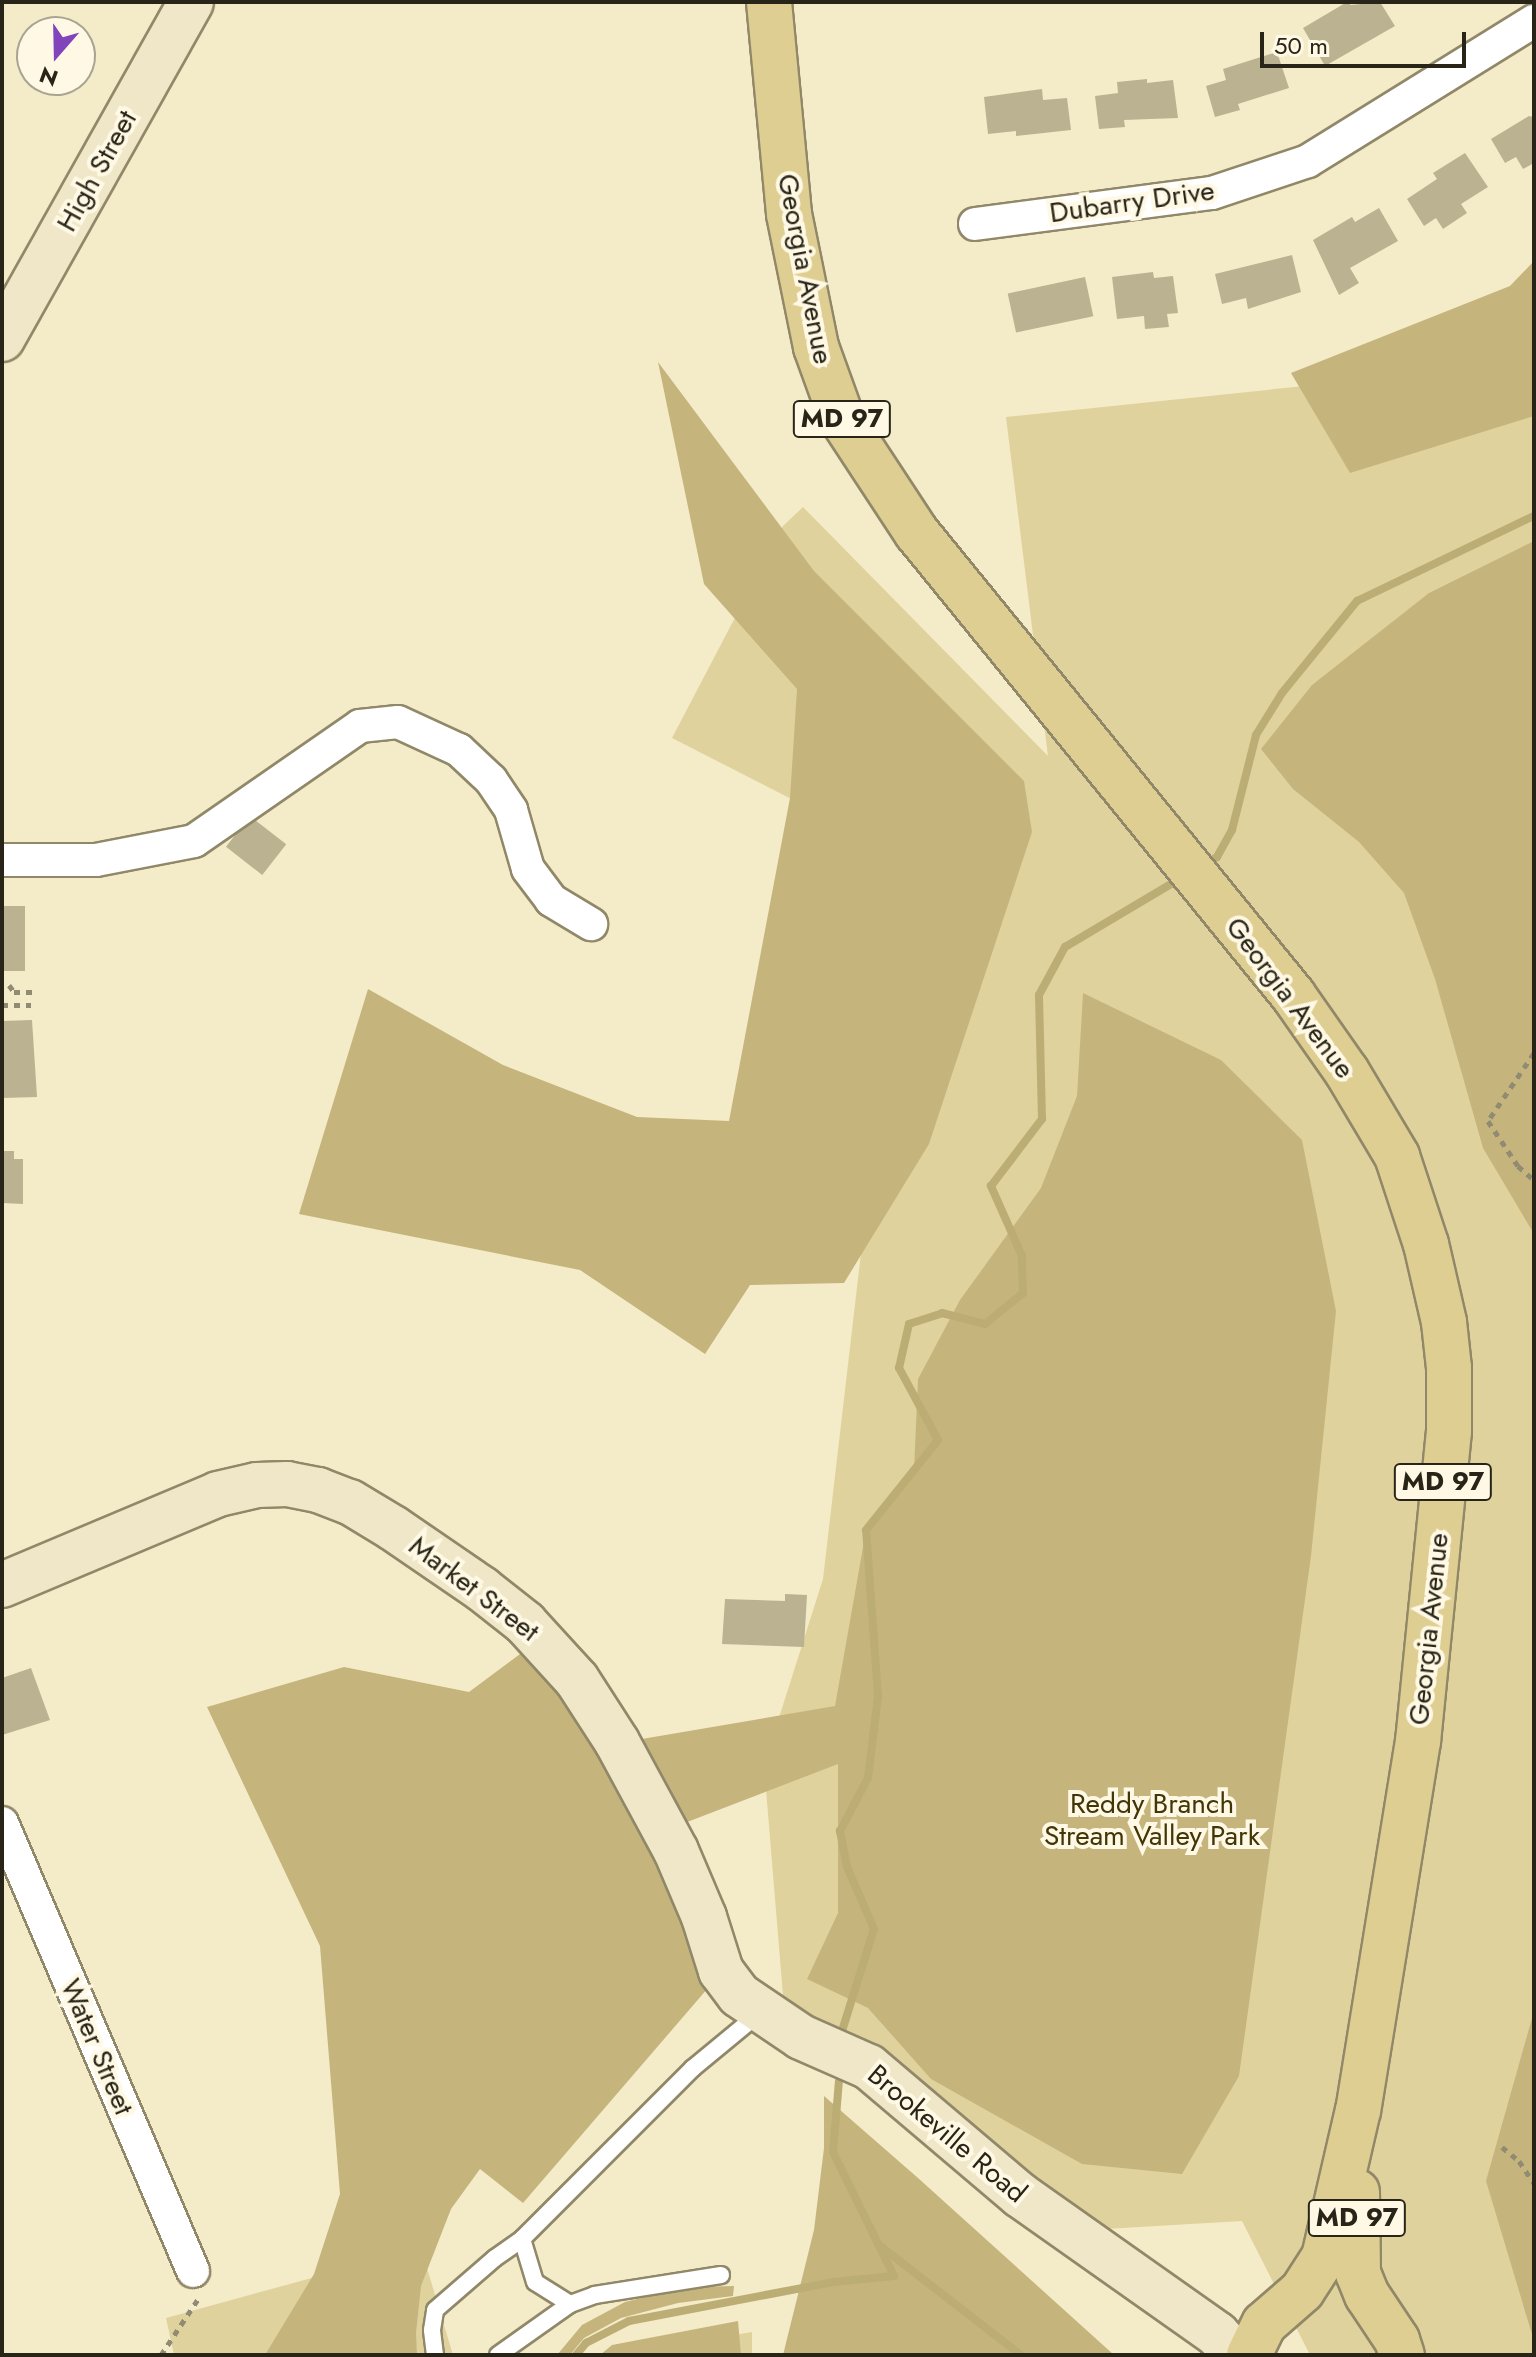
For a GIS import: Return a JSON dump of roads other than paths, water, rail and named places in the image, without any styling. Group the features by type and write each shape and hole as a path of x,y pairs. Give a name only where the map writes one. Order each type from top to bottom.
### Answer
{"main road":[{"name":"High Street","path":"2,339 191,2"},
{"name":"Georgia Avenue","path":"769,2 789,214 816,347 842,419 917,533 1097,758 1293,995 1347,1072 1397,1156 1426,1244 1446,1337 1449,1431 1418,1741 1358,2110 1324,2257 1313,2278 1264,2324 1249,2355"},
{"name":"Market Street","path":"2,1585 218,1494 257,1485 287,1484 318,1490 350,1502 482,1589 541,1639 577,1680 617,1742 676,1851 704,1917 721,1971 739,1995 762,2011"},
{"name":"Brookeville Road","path":"762,2011 801,2037 869,2067 1020,2195 1217,2334 1236,2355"},
{"name":"Georgia Avenue","path":"1358,2110 1358,2273 1392,2337"},
{"name":"Brookeville Road","path":"1086,2243 1225,2309 1278,2311"},
{"name":"Georgia Avenue","path":"1278,2311 1309,2297 1336,2296 1362,2304 1392,2337"}],"street":[{"name":"Dubarry Drive","path":"975,224 1212,193 1308,161 1534,21"},
{"path":"2,860 96,860 194,841 360,726 398,722 459,750 491,780 511,810 528,869 551,900 591,924"},
{"name":"Water Street","path":"2,1823 193,2271"}],"lane":[{"path":"435,2355 432,2330 435,2310 483,2267 522,2239 693,2068 762,2011"},
{"path":"522,2239 535,2282 570,2304"},
{"path":"498,2355 570,2304 595,2295 721,2275"}],"waterway":[{"path":"1205,864 1217,857 1232,830 1256,735 1282,693 1357,601 1534,516"},
{"path":"842,2031 874,1929 847,1867 840,1831 868,1778 878,1696 866,1530 938,1440 899,1368 909,1324 942,1313 985,1324 1023,1293 1022,1256 991,1186 1042,1119 1039,995 1065,947 1183,877"},
{"path":"576,2355 586,2343 629,2321 834,2282 894,2276 833,2152 839,2081"},
{"path":"879,2245 1021,2355"}],"park label":[{"name":"Reddy Branch Stream Valley Park","path":"1152,1820"}]}
